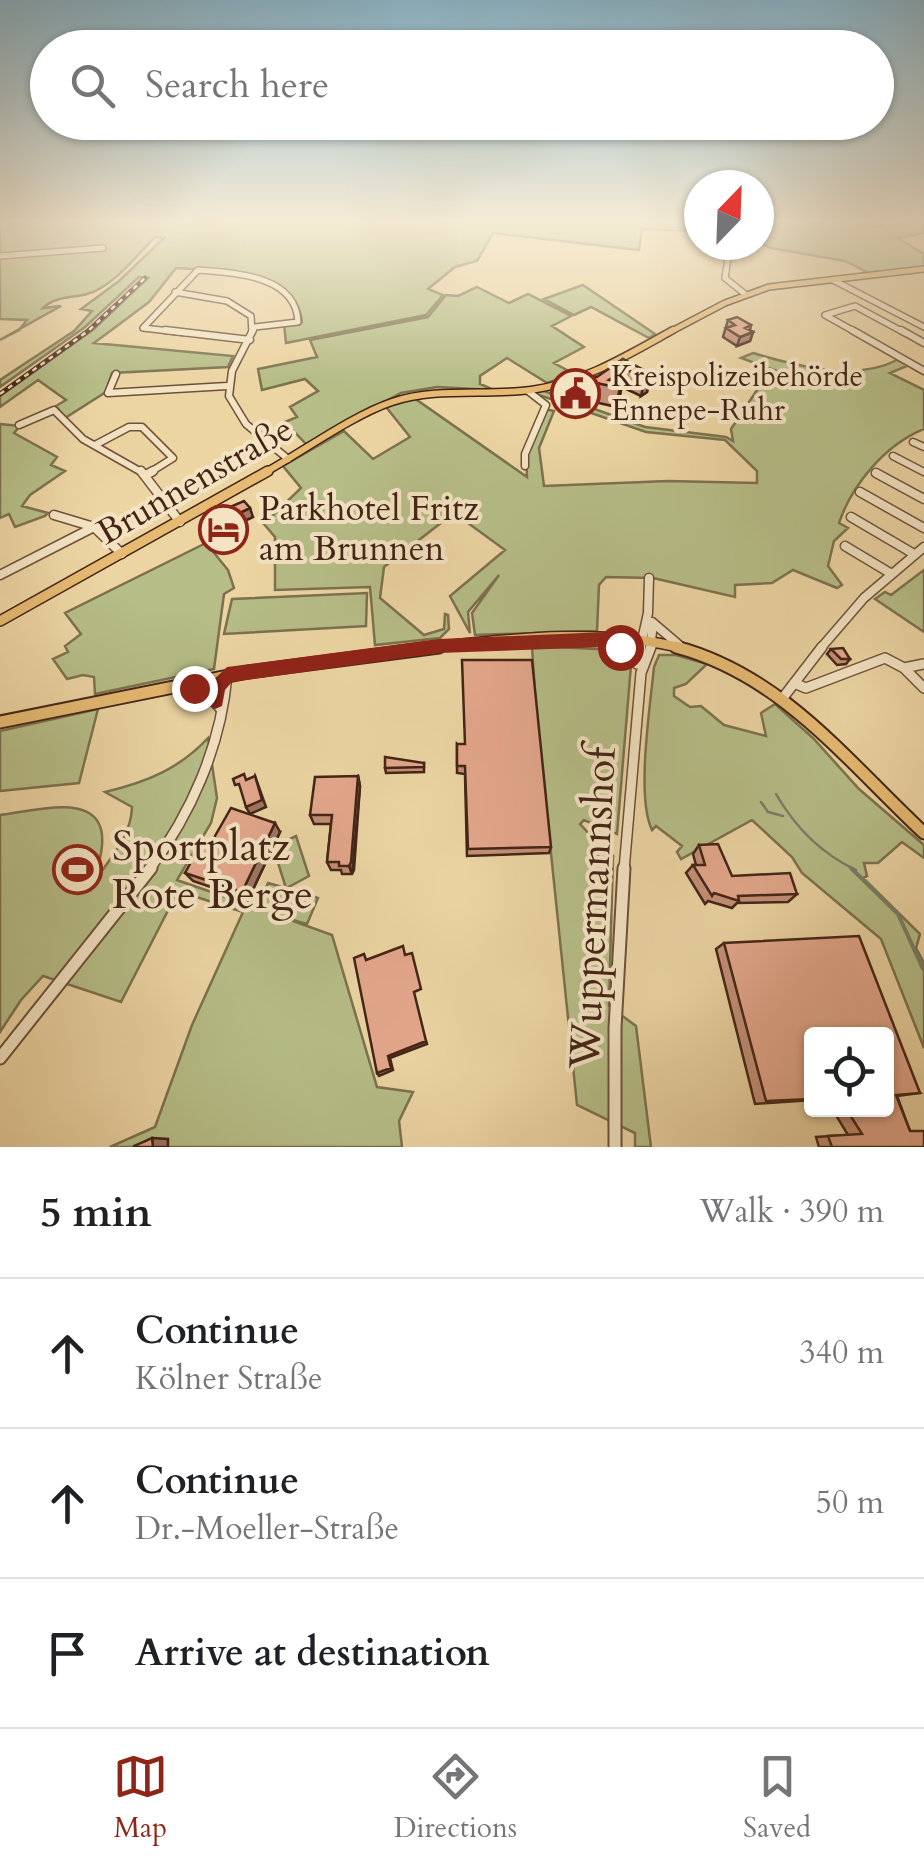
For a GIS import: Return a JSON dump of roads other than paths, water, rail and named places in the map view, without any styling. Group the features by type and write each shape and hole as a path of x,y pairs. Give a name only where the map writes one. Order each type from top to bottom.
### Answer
{"main road":[{"name":"Brunnenstraße","path":"0,621 389,402 419,396 528,391 586,374 745,294 780,285 887,274"},
{"path":"0,722 227,675 439,646 607,639 646,642 690,651 738,669 782,699 924,833"}],"street":[{"path":"194,274 147,326 250,340"},
{"path":"219,274 264,281 287,293 296,304 298,322 255,327"},
{"path":"726,274 725,278 745,294"},
{"path":"833,280 924,333 916,338 856,306 825,315 924,371"},
{"path":"175,292 233,303 248,312 255,327 230,373 230,400 243,420 288,459"},
{"path":"116,374 108,392 228,386"},
{"path":"525,466 524,454 546,405 528,391"},
{"path":"19,425 53,410 72,431 138,467 180,522"},
{"path":"94,445 128,426 142,426 173,458 146,476"},
{"path":"914,442 924,447"},
{"path":"892,456 924,472"},
{"path":"876,473 924,499"},
{"path":"860,492 924,528"},
{"path":"54,515 94,527 122,554"},
{"path":"850,517 914,554"},
{"path":"0,575 94,527"},
{"path":"845,546 890,573"},
{"path":"782,699 824,642 890,573 924,547"},
{"name":"Wuppermannshof","path":"615,1147 615,1039 639,668 647,665 649,578"},
{"path":"650,618 662,634 690,651"},
{"path":"607,639 627,651 639,668"},
{"path":"794,683 806,688 885,658 904,668 924,688"},
{"path":"904,668 924,664"},
{"path":"0,1058 38,1001 171,842 215,744 218,704 227,675"},
{"path":"171,685 201,690 218,704"}],"waterway":[{"path":"776,794 810,838 856,870"},
{"path":"761,802 768,812 783,816"},
{"path":"851,868 898,914 923,969"}],"railway":[{"path":"0,394 88,331 145,278"}],"place":[{"name":"Kreispolizeibehörde Ennepe-Ruhr","path":"576,393"},
{"name":"Parkhotel Fritz am Brunnen","path":"224,529"},
{"name":"Sportplatz Rote Berge","path":"77,870"}]}
